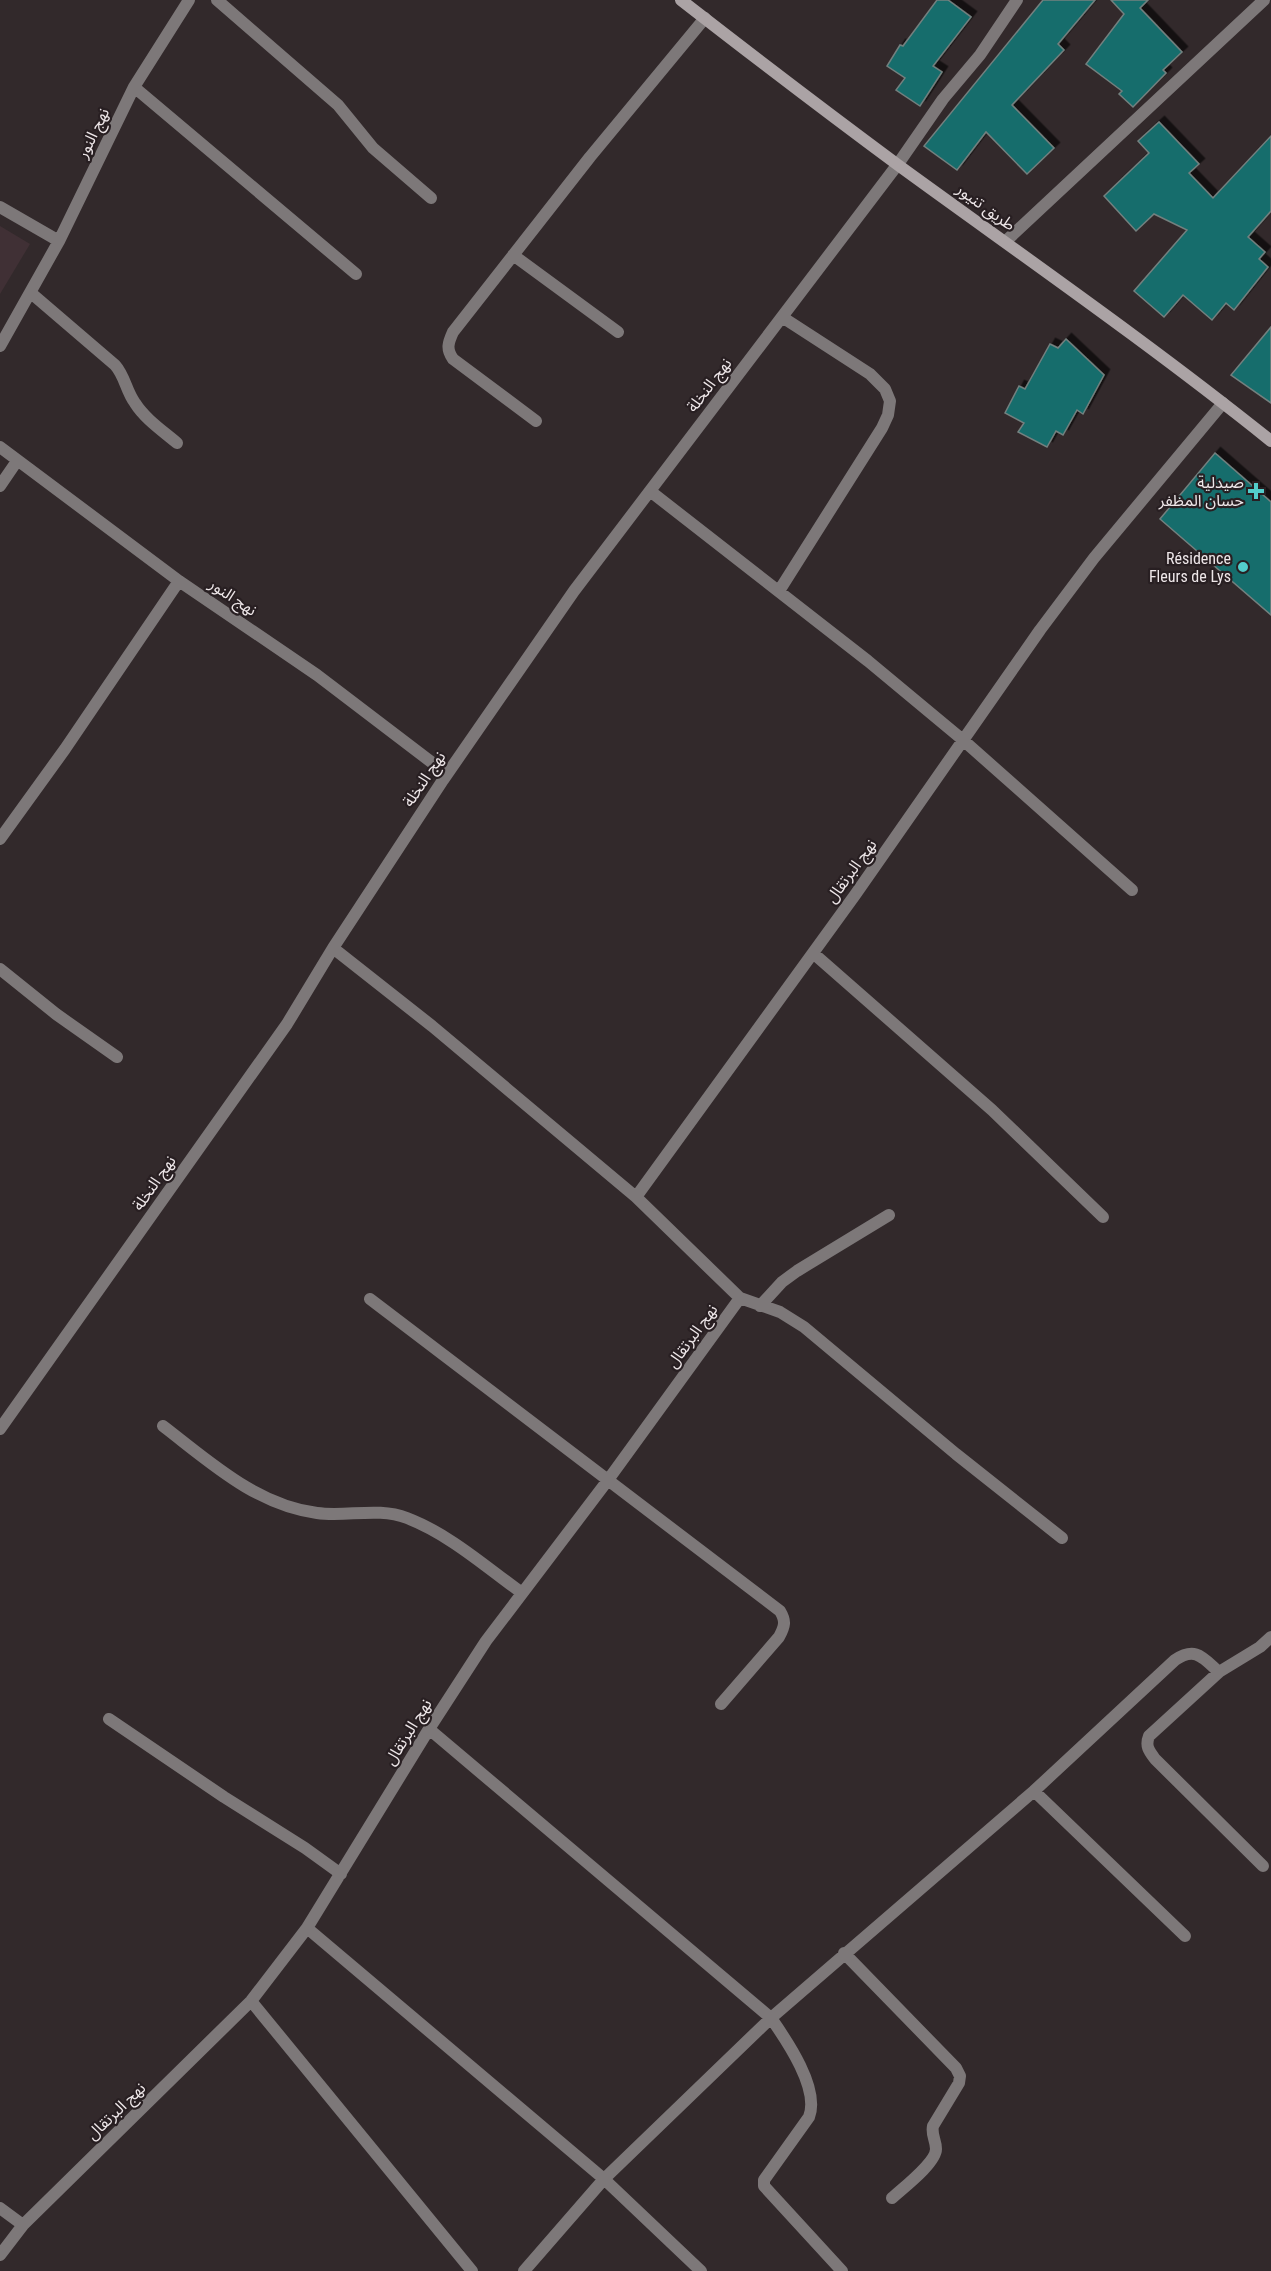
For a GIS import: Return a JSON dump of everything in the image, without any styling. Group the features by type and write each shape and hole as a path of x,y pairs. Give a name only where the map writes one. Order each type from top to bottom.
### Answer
{"main road":[{"name":"طريق تنيور","path":"681,0 1271,441"}],"street":[{"name":"نهج النور","path":"0,346 59,241 134,87 189,0"},
{"path":"218,0 338,105 373,148 431,198"},
{"name":"نهج النخلة","path":"0,1429 280,1033 447,774 574,591 898,164 1017,0"},
{"path":"1006,241 1264,0"},
{"path":"536,421 453,359 447,345 453,332 590,157 705,18"},
{"path":"134,87 356,274"},
{"path":"0,207 59,241"},
{"path":"513,255 618,332"},
{"path":"31,293 115,365 122,374 136,405 177,443"},
{"path":"778,591 882,428 888,415 890,401 885,388 870,374 782,316"},
{"name":"نهج البرتقال","path":"0,2255 23,2225 251,2001 307,1928 486,1641 608,1480 740,1298 636,1197 813,952 1040,630 1094,558 1223,403"},
{"name":"نهج النور","path":"0,447 179,581 317,675 447,774"},
{"path":"0,486 17,461"},
{"path":"650,491 868,661 963,740 1132,890"},
{"path":"0,839 65,749 179,581"},
{"path":"333,948 432,1026 636,1197"},
{"path":"813,952 992,1110 1103,1218"},
{"path":"0,969 56,1014 117,1057"},
{"path":"760,1305 782,1282 797,1271 889,1215"},
{"path":"740,1298 780,1312 804,1327 1062,1539"},
{"path":"370,1299 780,1611 785,1619 785,1626 779,1637 722,1704"},
{"path":"163,1426 245,1488 269,1501 317,1513 380,1512 406,1517 435,1531 522,1593"},
{"path":"1263,1866 1155,1759 1146,1743 1149,1736 1219,1672 1260,1647 1271,1637"},
{"path":"524,2271 604,2178 771,2018 1034,1791 1175,1660 1184,1654 1194,1653 1201,1656 1219,1672"},
{"path":"109,1719 164,1758 305,1848 341,1874"},
{"path":"429,1729 771,2018 786,2039 809,2086 813,2108 764,2180 764,2186 842,2271"},
{"path":"1034,1791 1185,1936"},
{"path":"307,1928 604,2178 701,2271"},
{"path":"844,1953 956,2068 960,2076 959,2083 933,2126 931,2134 936,2148 930,2163 892,2198"},
{"path":"251,2001 472,2271"},
{"path":"0,2208 23,2225"}],"shaded area":[{"path":"0,226 30,244 0,294"}],"building":[{"path":"937,0 948,0 971,17 933,66 942,72 920,106 896,90 905,78 887,66 900,45 903,46"},
{"path":"1043,0 1095,0 1058,44 1064,50 1012,105 1054,148 1027,174 986,132 957,170 924,146"},
{"path":"1111,0 1148,0 1140,8 1182,52 1163,70 1166,73 1133,107 1119,94 1122,91 1086,64 1124,14"},
{"path":"1159,122 1199,164 1189,173 1213,198 1271,136 1271,211 1248,237 1265,252 1259,259 1268,267 1234,310 1226,303 1212,320 1183,295 1164,317 1134,291 1187,230 1154,214 1136,231 1104,196 1149,153 1138,141"},
{"path":"1271,327 1271,403 1231,375"},
{"path":"1066,339 1104,375 1083,414 1077,410 1063,435 1056,431 1047,447 1018,432 1024,423 1005,413 1019,386 1025,389 1050,344 1058,348"},
{"name":"Résidence Fleurs de Lys","path":"1215,453 1271,502 1271,615 1160,519"}],"place":[{"name":"صيدلية حسان المظفر","path":"1256,491"},
{"name":"Résidence Fleurs de Lys","path":"1243,567"}]}
